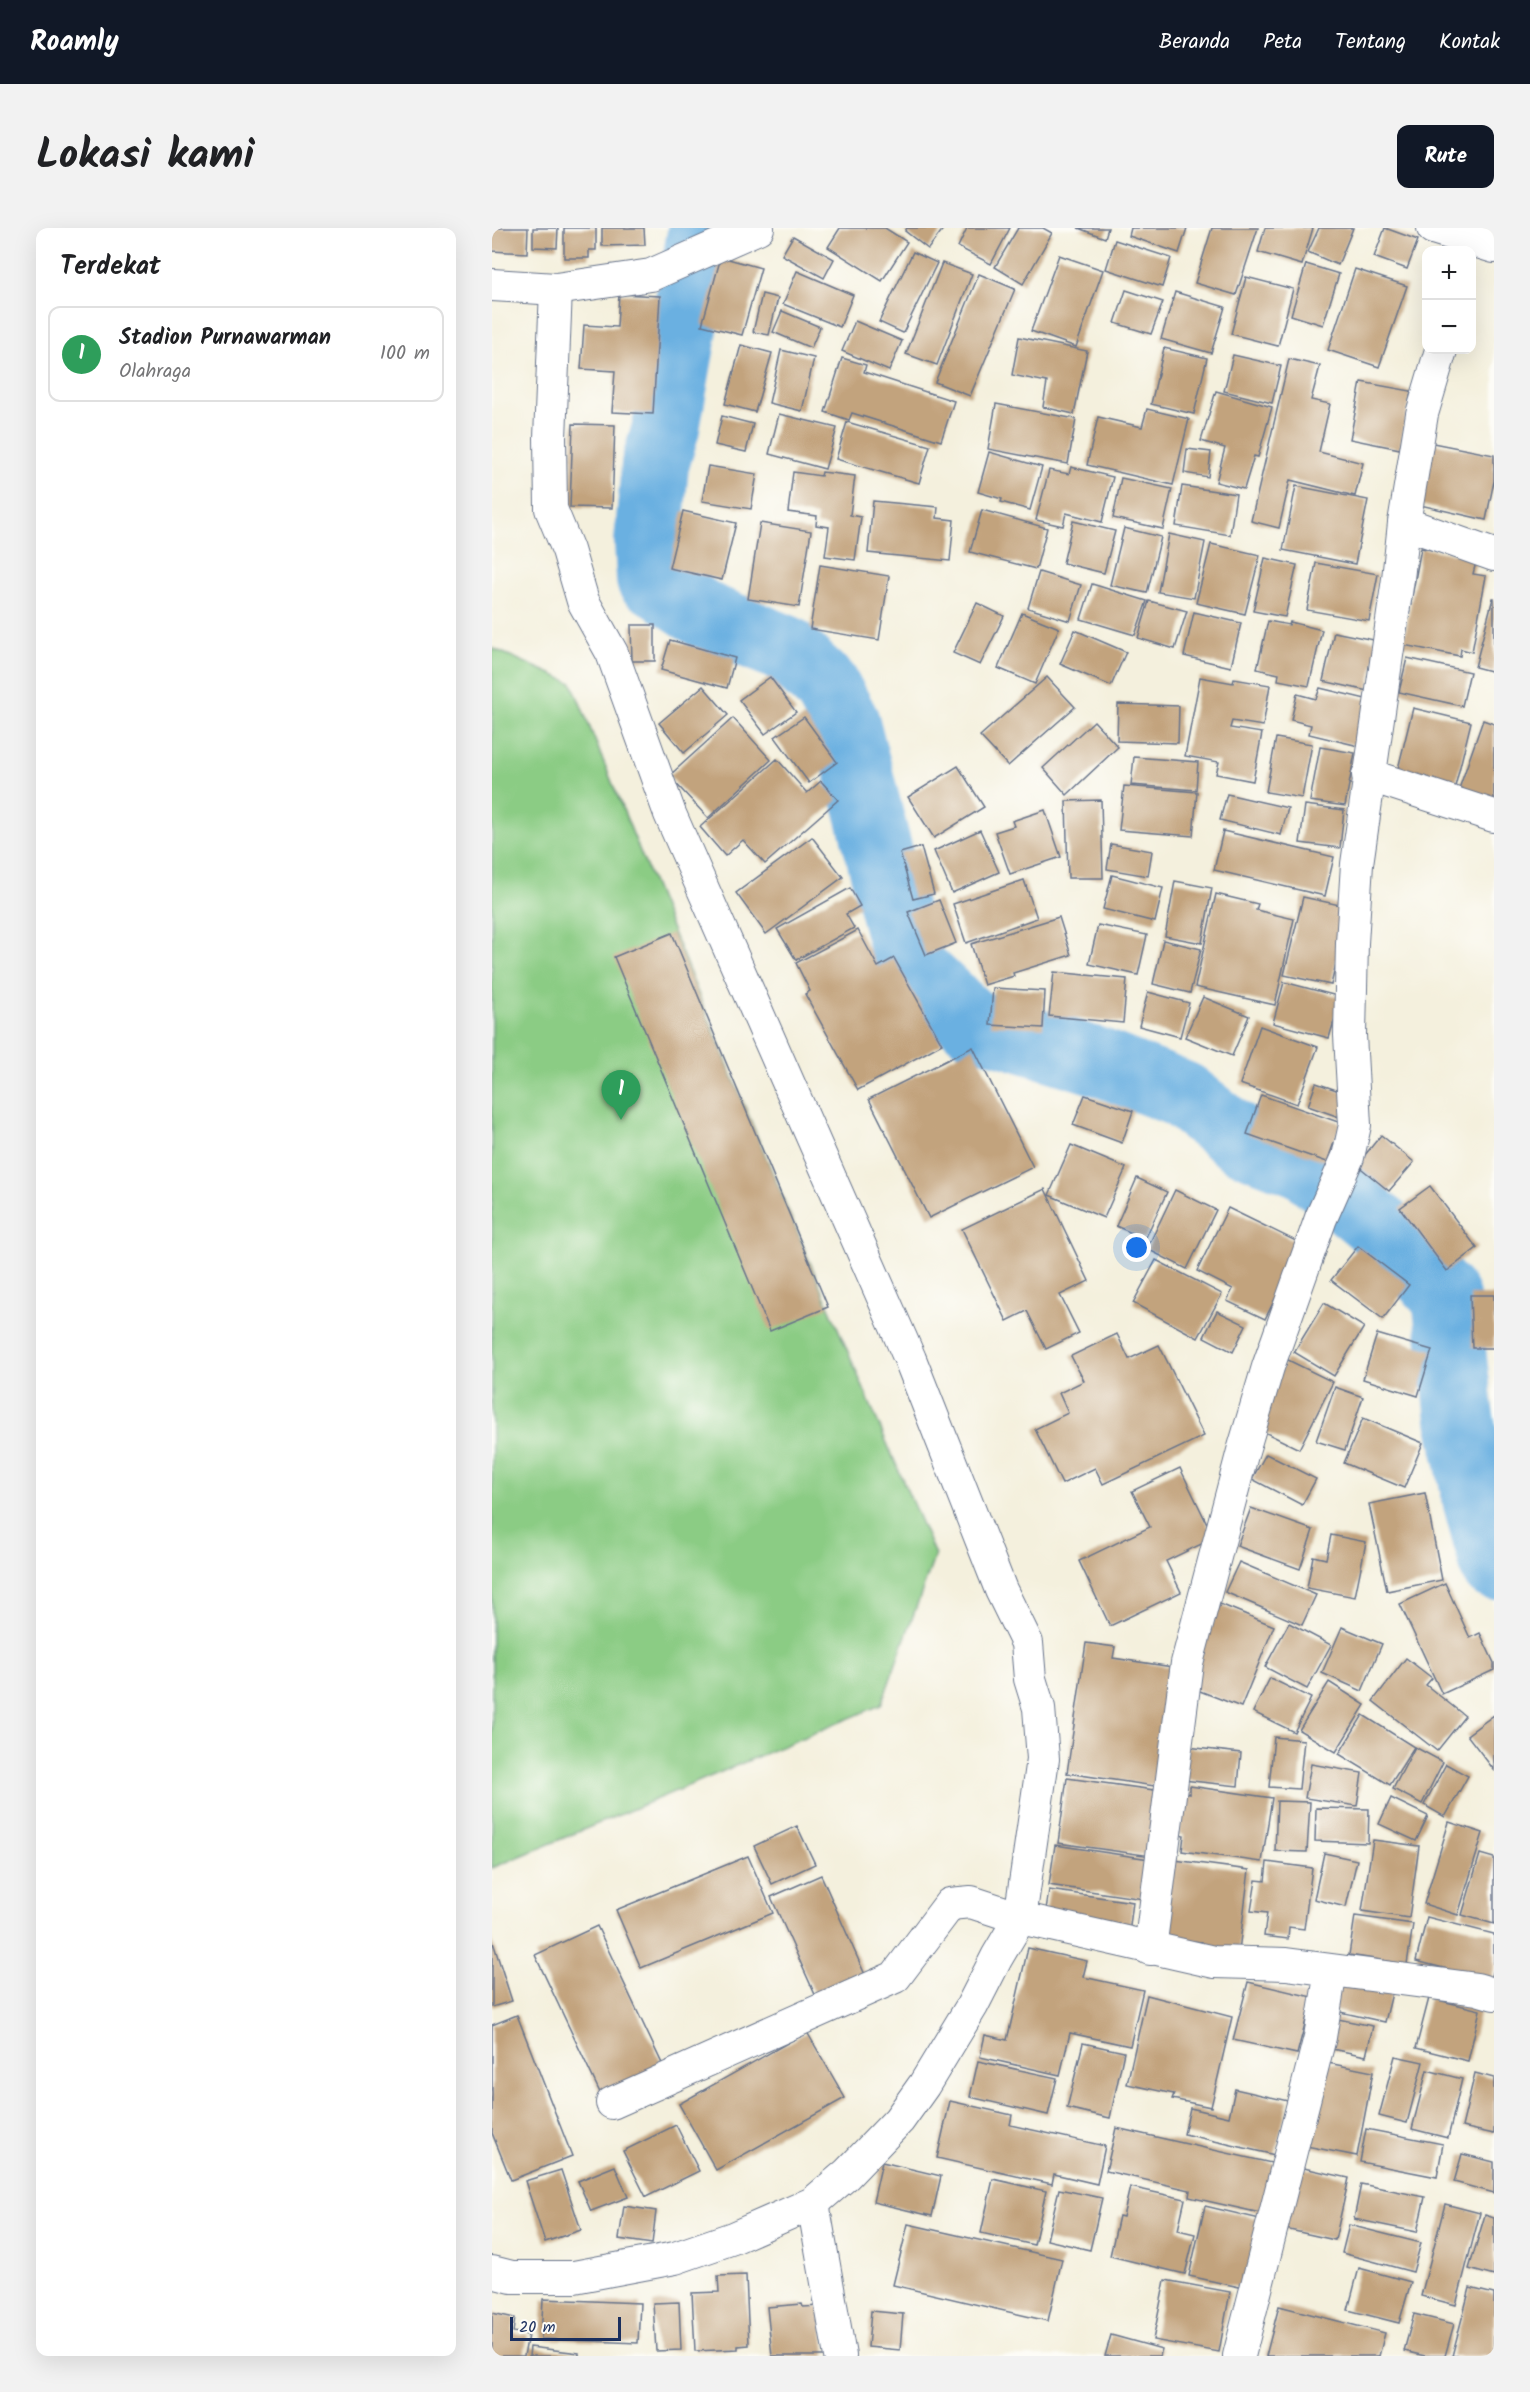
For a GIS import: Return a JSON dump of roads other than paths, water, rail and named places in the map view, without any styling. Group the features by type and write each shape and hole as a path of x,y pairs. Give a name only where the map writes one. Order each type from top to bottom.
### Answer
{"street":[{"path":"492,285 556,289 651,274 758,228"},
{"path":"1433,228 1479,246"},
{"path":"492,2272 512,2277 574,2277 666,2260 733,2238 813,2203 847,2174 899,2120 918,2094 972,2006 1020,1918 1042,1759 1039,1708 1030,1679 1027,1643 996,1580 905,1348 670,814 612,653 583,602 568,550 551,509 550,438 556,289"},
{"path":"1150,1949 1187,1663 1243,1451 1268,1367 1321,1218 1348,1157 1355,1125 1350,1035 1356,864 1398,579 1404,523 1422,414 1440,354"},
{"path":"1404,523 1494,555"},
{"path":"1368,775 1494,816"},
{"path":"612,2103 895,1977 950,1904 971,1902 1020,1918 1214,1962 1286,1965 1477,1989 1494,1994"},
{"path":"1239,2356 1320,2037 1331,1971"},
{"path":"813,2203 840,2356"}],"waterway":[{"path":"702,228 666,428 655,465 648,542 650,579 706,616 786,649 826,686 846,723 907,962 972,1023 1102,1063 1183,1095 1240,1140 1304,1165 1393,1238 1446,1298 1460,1419 1477,1503 1494,1566"}],"place":[{"name":"Stadion Purnawarman","path":"621,1120"}]}
